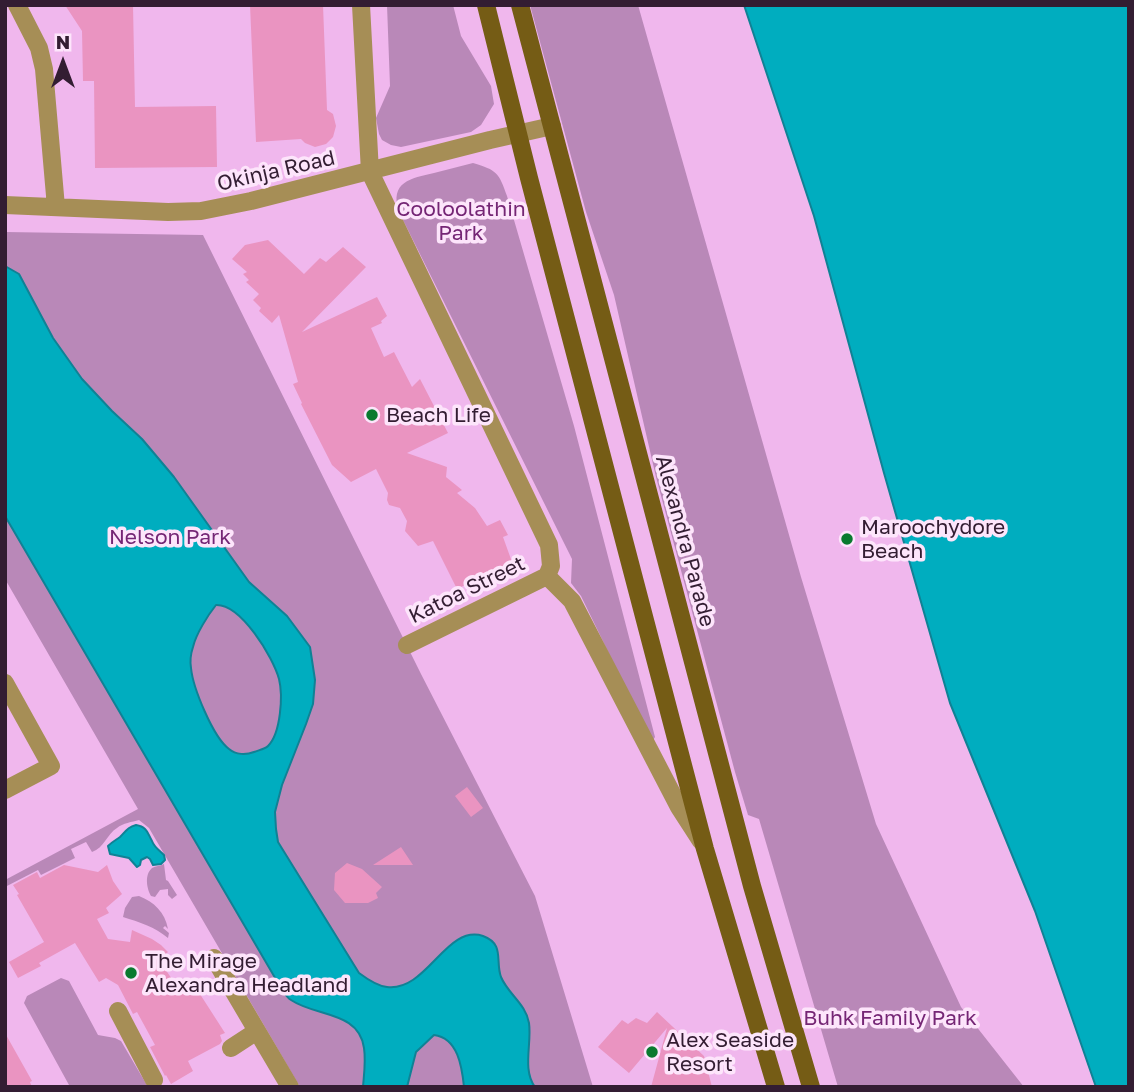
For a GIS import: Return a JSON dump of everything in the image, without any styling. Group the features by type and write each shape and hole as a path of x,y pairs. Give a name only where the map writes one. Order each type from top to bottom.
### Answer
{"main road":[{"path":"486,5 705,849 776,1087"},
{"name":"Alexandra Parade","path":"520,5 752,886 811,1087"}],"street":[{"path":"16,5 39,48 44,69 56,207"},
{"path":"361,5 370,172 549,545 551,566 547,576 572,601 679,807 705,849"},
{"name":"Okinja Road","path":"5,205 201,211 552,126"},
{"name":"Katoa Street","path":"407,645 547,576"},
{"path":"5,683 51,766 5,790"},
{"path":"214,958 290,1087"},
{"path":"118,1011 155,1080"},
{"path":"231,1048 257,1031"}],"green space":[{"path":"387,5 453,5 461,36 491,86 494,104 481,125 471,132 401,147 382,140 376,118 390,86"},
{"name":"Buhk Family Park","path":"530,5 638,5 801,577 876,824 961,1007 1024,1087 838,1087 759,819 748,815 735,772 656,477 614,295 586,212"},
{"name":"Cooloolathin Park","path":"473,163 496,174 507,196 574,426 655,737 652,742 581,596 571,583 572,559 399,212 397,194 404,183 417,177"},
{"name":"Nelson Park","path":"5,232 203,235 421,674 535,896 593,1087 300,1087 149,828 139,820 119,826 92,852 86,842 71,849 75,858 41,875 38,870 5,887 5,880 138,809 5,579"},
{"path":"164,864 166,880 177,895 172,899 168,895 168,889 160,890 155,897 151,896 147,886 149,871"},
{"path":"139,896 149,901 161,913 167,923 168,929 165,926 163,928 169,933 168,938 152,928 123,917 132,897"},
{"path":"61,978 69,981 98,1035 121,1041 148,1087 67,1087 69,1085 24,1003 27,996"}],"shaded area":[{"path":"744,5 1129,5 1129,1087 1096,1087 1035,911 950,703 814,216"},
{"path":"5,266 19,274 53,338 82,379 142,439 174,477 249,582 287,616 310,647 315,680 313,704 282,785 275,812 276,829 278,842 359,973 380,985 401,986 414,979 458,940 470,935 490,939 497,948 501,977 527,1016 530,1031 529,1073 535,1087 464,1087 454,1047 442,1037 434,1035 416,1052 407,1087 363,1087 365,1058 360,1036 354,1027 345,1021 301,1005 285,994 5,516","holes":["216,605 236,613 255,633 279,679 281,704 276,732 268,746 248,754 232,751 217,734 200,699 191,668 192,649 203,625"]},
{"path":"136,825 145,829 154,845 164,855 165,860 161,864 153,865 147,857 141,860 137,867 129,858 110,854 108,846"}],"building":[{"path":"65,5 133,5 135,107 216,106 217,167 95,168 94,81 83,81 82,31"},
{"path":"250,5 323,5 327,110 333,114 336,126 333,137 326,144 315,147 301,139 256,142"},
{"path":"268,240 304,274 320,258 326,262 343,247 366,267 302,332 377,297 387,316 382,323 371,328 384,357 394,352 412,387 420,379 448,433 407,453 447,467 446,477 462,490 457,493 475,508 487,526 500,520 508,535 503,537 512,562 457,589 433,541 418,546 405,531 407,521 400,508 389,505 388,493 376,469 351,482 332,465 293,384 298,382 279,315 272,323 259,311 261,308 253,300 259,294 246,282 249,280 243,274 247,272 232,259 245,245"},
{"path":"467,787 483,808 471,817 455,796"},
{"path":"401,847 413,865 373,865"},
{"path":"347,863 362,869 382,887 376,893 378,898 368,903 345,903 334,890 335,873"},
{"name":"The Mirage Alexandra Headland","path":"64,865 98,872 107,865 122,894 106,908 109,913 97,919 108,939 130,942 132,930 161,945 168,952 159,960 178,988 186,983 192,994 198,991 225,1033 220,1035 220,1044 188,1061 193,1071 171,1084 150,1047 155,1045 137,1012 133,1014 118,985 106,978 99,982 75,943 18,978 9,962 44,942 13,885 37,872 40,878"},
{"name":"Alex Seaside Resort","path":"657,1012 704,1056 712,1087 651,1087 667,1028 629,1073 598,1047 622,1020 628,1024 636,1018 647,1023"},
{"path":"5,1033 32,1081 32,1087 5,1087"}],"place":[{"name":"Beach Life","path":"372,415"},
{"name":"Maroochydore Beach","path":"847,539"},
{"name":"The Mirage Alexandra Headland","path":"131,973"},
{"name":"Alex Seaside Resort","path":"652,1052"}]}
